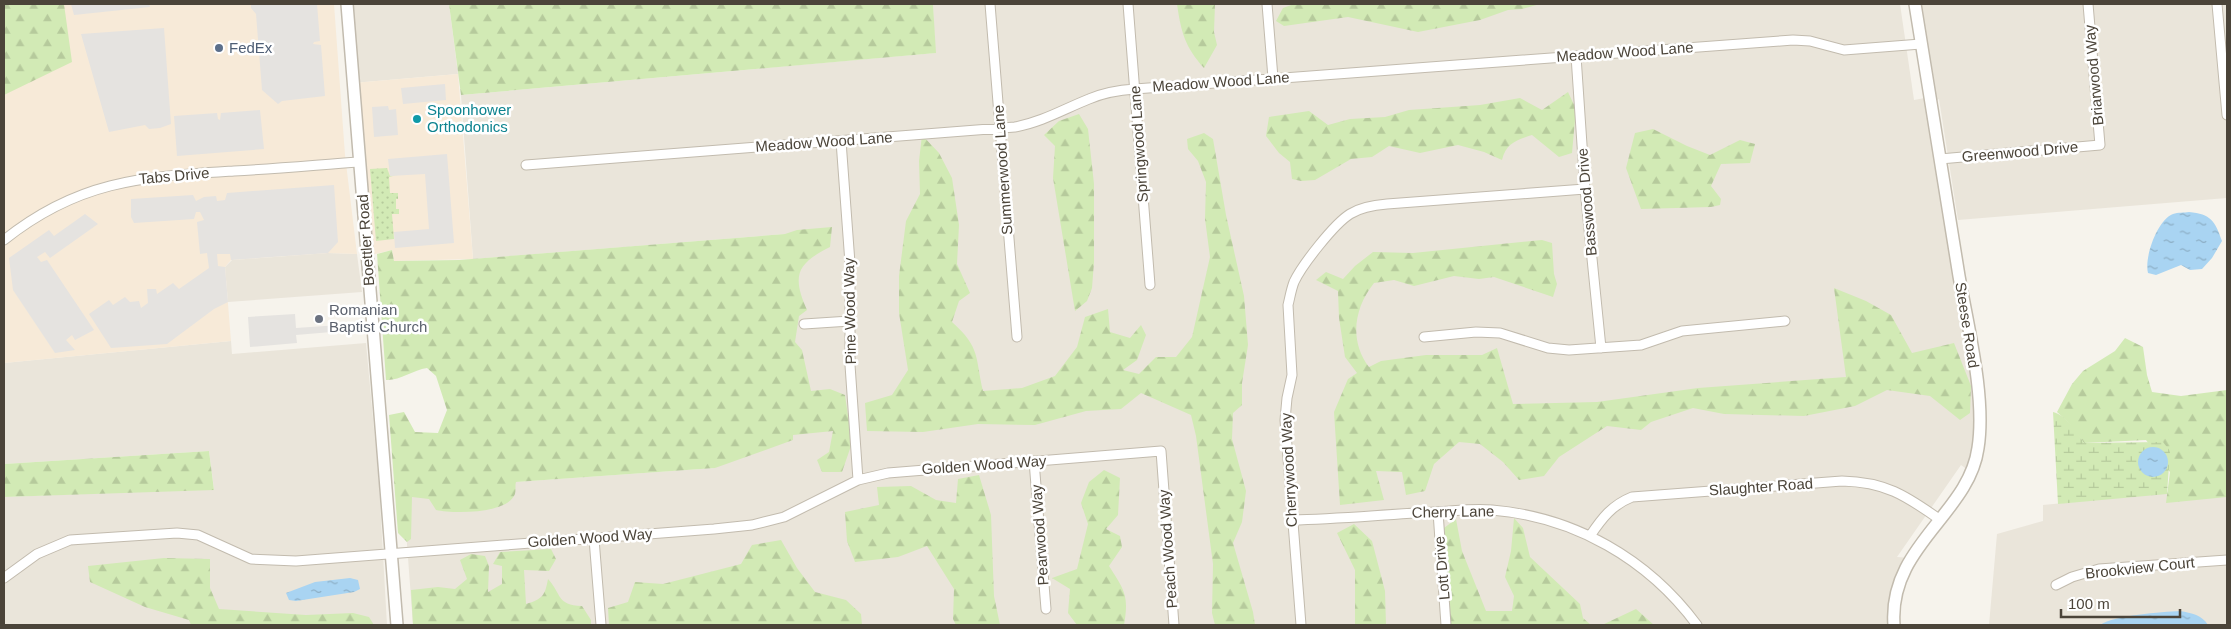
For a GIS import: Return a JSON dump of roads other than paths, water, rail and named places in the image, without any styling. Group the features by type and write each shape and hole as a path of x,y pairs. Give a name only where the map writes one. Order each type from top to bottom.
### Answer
{"street":[{"name":"Boettler Road","path":"347,4 397,625"},
{"name":"Summerwood Lane","path":"990,4 1017,337"},
{"name":"Springwood Lane","path":"1128,4 1150,285"},
{"path":"1267,4 1273,78"},
{"name":"Steese Road","path":"1894,625 1895,600 1902,574 1911,558 1955,498 1972,469 1978,452 1980,430 1974,365 1915,4"},
{"name":"Briarwood Way","path":"2088,4 2100,146"},
{"path":"2217,4 2227,115"},
{"name":"Meadow Wood Lane","path":"526,164 999,128 1039,121 1109,92 1135,89 1794,40 1810,41 1844,50 1922,44"},
{"name":"Basswood Drive","path":"1576,56 1585,189 1601,348"},
{"name":"Pine Wood Way","path":"840,141 850,263 851,384 858,480"},
{"name":"Greenwood Drive","path":"1940,159 2100,146"},
{"name":"Tabs Drive","path":"4,240 23,226 65,201 88,192 132,180 359,162"},
{"name":"Cherrywood Way","path":"1301,625 1285,420 1292,375 1288,305 1297,277 1335,227 1350,214 1376,205 1585,189"},
{"path":"804,324 850,321"},
{"path":"1424,336 1476,332 1500,333 1548,348 1569,350 1641,346 1682,331 1785,321"},
{"name":"Golden Wood Way","path":"4,578 37,554 70,540 177,534 198,535 251,559 296,561 594,539 752,525 784,517 858,480 898,472 1160,451 1162,472"},
{"name":"Pearwood Way","path":"1034,461 1046,608"},
{"name":"Peach Wood Way","path":"1162,472 1174,625"},
{"name":"Slaughter Road","path":"1590,536 1606,513 1616,504 1632,497 1842,481 1887,487 1916,502 1939,519"},
{"name":"Cherry Lane","path":"1292,520 1464,509 1514,512 1547,519 1590,536 1616,550 1652,575 1678,600 1698,625"},
{"name":"Lott Drive","path":"1438,512 1446,625"},
{"path":"594,539 601,625"},
{"name":"Brookview Court","path":"2056,585 2072,577 2099,570 2227,560"}],"water":[{"path":"2189,212 2207,217 2217,228 2222,241 2212,258 2202,269 2190,270 2181,265 2156,275 2148,273 2148,258 2157,231 2167,218 2173,214"},
{"path":"2153,447 2164,451 2168,462 2164,473 2153,477 2142,473 2138,462 2142,451"},
{"path":"350,578 358,580 360,589 354,592 296,601 289,600 286,593 315,582"},
{"path":"2180,611 2200,617 2208,625 2100,625 2127,616"}],"place":[{"name":"FedEx","path":"219,48"},
{"name":"Spoonhower Orthodonics","path":"417,119"},
{"name":"Romanian Baptist Church","path":"319,319"}]}
